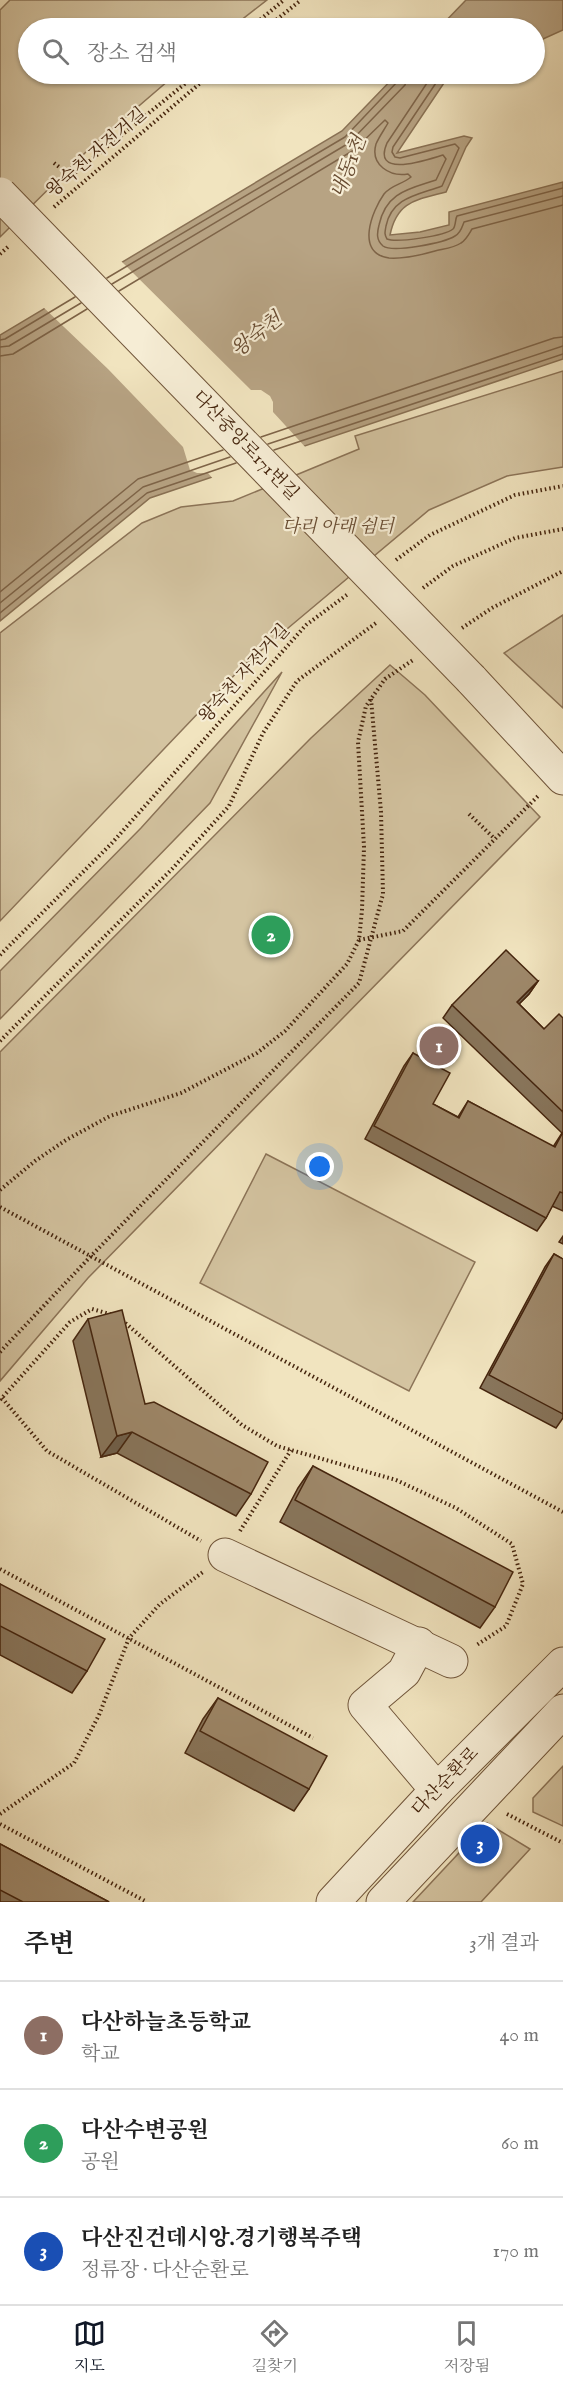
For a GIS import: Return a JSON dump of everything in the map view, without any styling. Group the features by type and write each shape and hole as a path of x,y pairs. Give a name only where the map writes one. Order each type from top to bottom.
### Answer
{"street":[{"name":"다산중앙로171번길","path":"0,194 471,679 561,776"},
{"path":"225,1555 419,1644 451,1661"},
{"path":"419,1644 404,1672 364,1705 437,1790"},
{"name":"다산순환로","path":"333,1902 437,1790 563,1664"},
{"name":"다산순환로","path":"383,1902 563,1711"}],"path":[{"path":"262,18 284,0"},
{"path":"278,18 301,0"},
{"path":"54,163 71,176 185,84"},
{"name":"왕숙천 자전거길","path":"52,209 200,84"},
{"path":"0,254 16,240"},
{"path":"392,562 430,535 515,495 563,486"},
{"path":"417,593 453,566 514,538 563,530"},
{"name":"왕숙천 자전거길","path":"0,955 112,843 306,625 354,590"},
{"path":"0,1041 172,869 229,806 263,733 297,681 380,620"},
{"path":"0,1352 358,983 383,894 381,812 371,699"},
{"path":"0,1190 35,1161 66,1140 110,1116 181,1093 257,1053 285,1031 347,964 359,940 362,910 364,847 361,764"},
{"path":"359,940 403,931 561,776"},
{"path":"469,814 495,839"},
{"path":"0,1207 563,1512"},
{"path":"225,1555 47,1451 1,1399 70,1322 92,1309 117,1316 242,1425 277,1446 396,1480 456,1508 512,1544 523,1584 506,1626 451,1661"},
{"path":"0,1814 74,1763 99,1715 129,1638 160,1604 225,1555 291,1450"},
{"path":"0,1569 313,1738"},
{"path":"506,1813 563,1843"},
{"path":"0,1824 147,1902"}],"green space":[{"path":"10,0 267,0 244,18 18,18 18,84 164,84 90,148 0,237 0,10"},
{"name":"다리 아래 쉼터","path":"563,371 563,467 507,476 429,510 244,665 0,921 0,633 142,523 181,507 233,501 359,449 355,436"},
{"path":"563,615 563,708 504,653"},
{"path":"390,665 425,695 540,817 88,1278 0,1381 0,1052 311,738"},
{"path":"282,672 210,803 0,1019 0,971 141,828"},
{"path":"266,1154 475,1262 409,1391 200,1283"},
{"path":"563,1766 563,1826 533,1812 533,1798"},
{"path":"487,1823 530,1849 481,1902 413,1902"}],"water":[{"path":"466,0 563,0 563,30 545,38 545,18 449,18"},
{"path":"387,84 443,84 397,153 464,136 472,138 446,192 409,204 397,215 390,235 420,232 449,225 449,212 563,182 563,359 150,498 0,621 0,335 342,131"}],"pier":[{"path":"120,260 251,390 261,390 270,396 273,402 273,412 307,449 214,480 208,473 197,473 190,470 183,447 108,369 42,306"}],"building":[{"path":"506,950 538,981 517,1002 544,1029 559,1014 563,1018 563,1112 452,1005"},
{"path":"413,1053 450,1073 433,1104 459,1118 468,1101 555,1147 563,1132 563,1193 560,1192 546,1218 374,1126"},
{"path":"554,1254 563,1259 563,1414 489,1375"},
{"path":"122,1310 145,1404 154,1402 268,1462 251,1494 132,1432 117,1436 88,1319"},
{"path":"313,1466 513,1572 495,1607 295,1500"},
{"path":"0,1584 105,1639 87,1671 0,1626"},
{"path":"218,1698 327,1756 309,1789 200,1731"},
{"path":"0,1844 109,1902 23,1902 0,1890"}],"place":[{"name":"다산수변공원","path":"271,935"},
{"name":"다산하늘초등학교","path":"439,1046"},
{"name":"다산진건데시앙.경기행복주택","path":"480,1844"}],"water label":[{"name":"내동1천","path":"349,167"},
{"name":"왕숙천","path":"257,335"}]}
